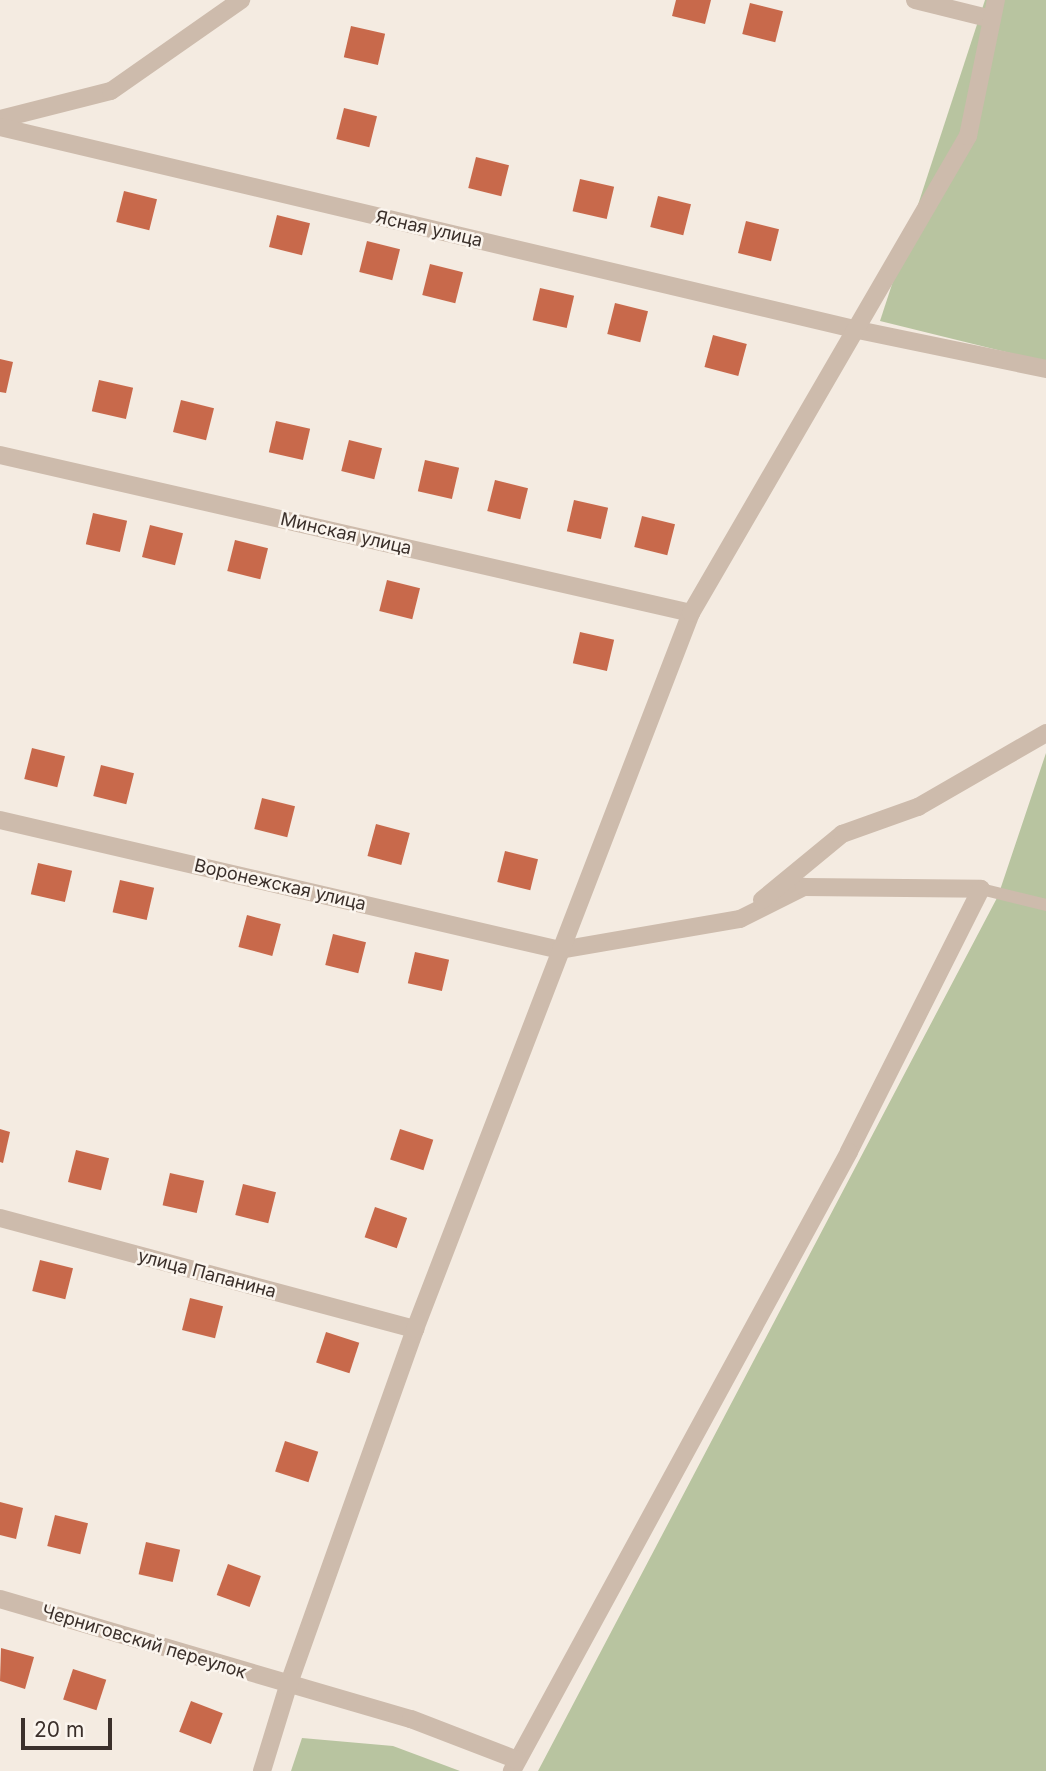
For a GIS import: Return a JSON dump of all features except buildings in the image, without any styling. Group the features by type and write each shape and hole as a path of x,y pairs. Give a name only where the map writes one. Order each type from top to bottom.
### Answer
{"street":[{"path":"0,119 111,91 241,0"},
{"path":"915,0 992,19"},
{"path":"262,1771 288,1686 415,1329 691,613 858,330 968,136 996,0"},
{"name":"Ясная улица","path":"0,127 858,330 1046,369"},
{"name":"Минская улица","path":"0,455 691,613"},
{"path":"740,919 842,834 918,807 1046,733"},
{"name":"Воронежская улица","path":"0,821 560,950"},
{"path":"514,1766 849,1152 981,889 804,887 740,919 560,950"},
{"name":"улица Папанина","path":"0,1218 415,1329"},
{"name":"Черниговский переулок","path":"0,1599 288,1686 411,1719 514,1766"}],"lane":[{"path":"981,889 1046,905"}],"green space":[{"path":"985,0 1046,0 1046,362 880,321"},
{"path":"1046,753 1046,1771 538,1771 998,896"},
{"path":"302,1738 393,1746 460,1771 291,1771"}]}
